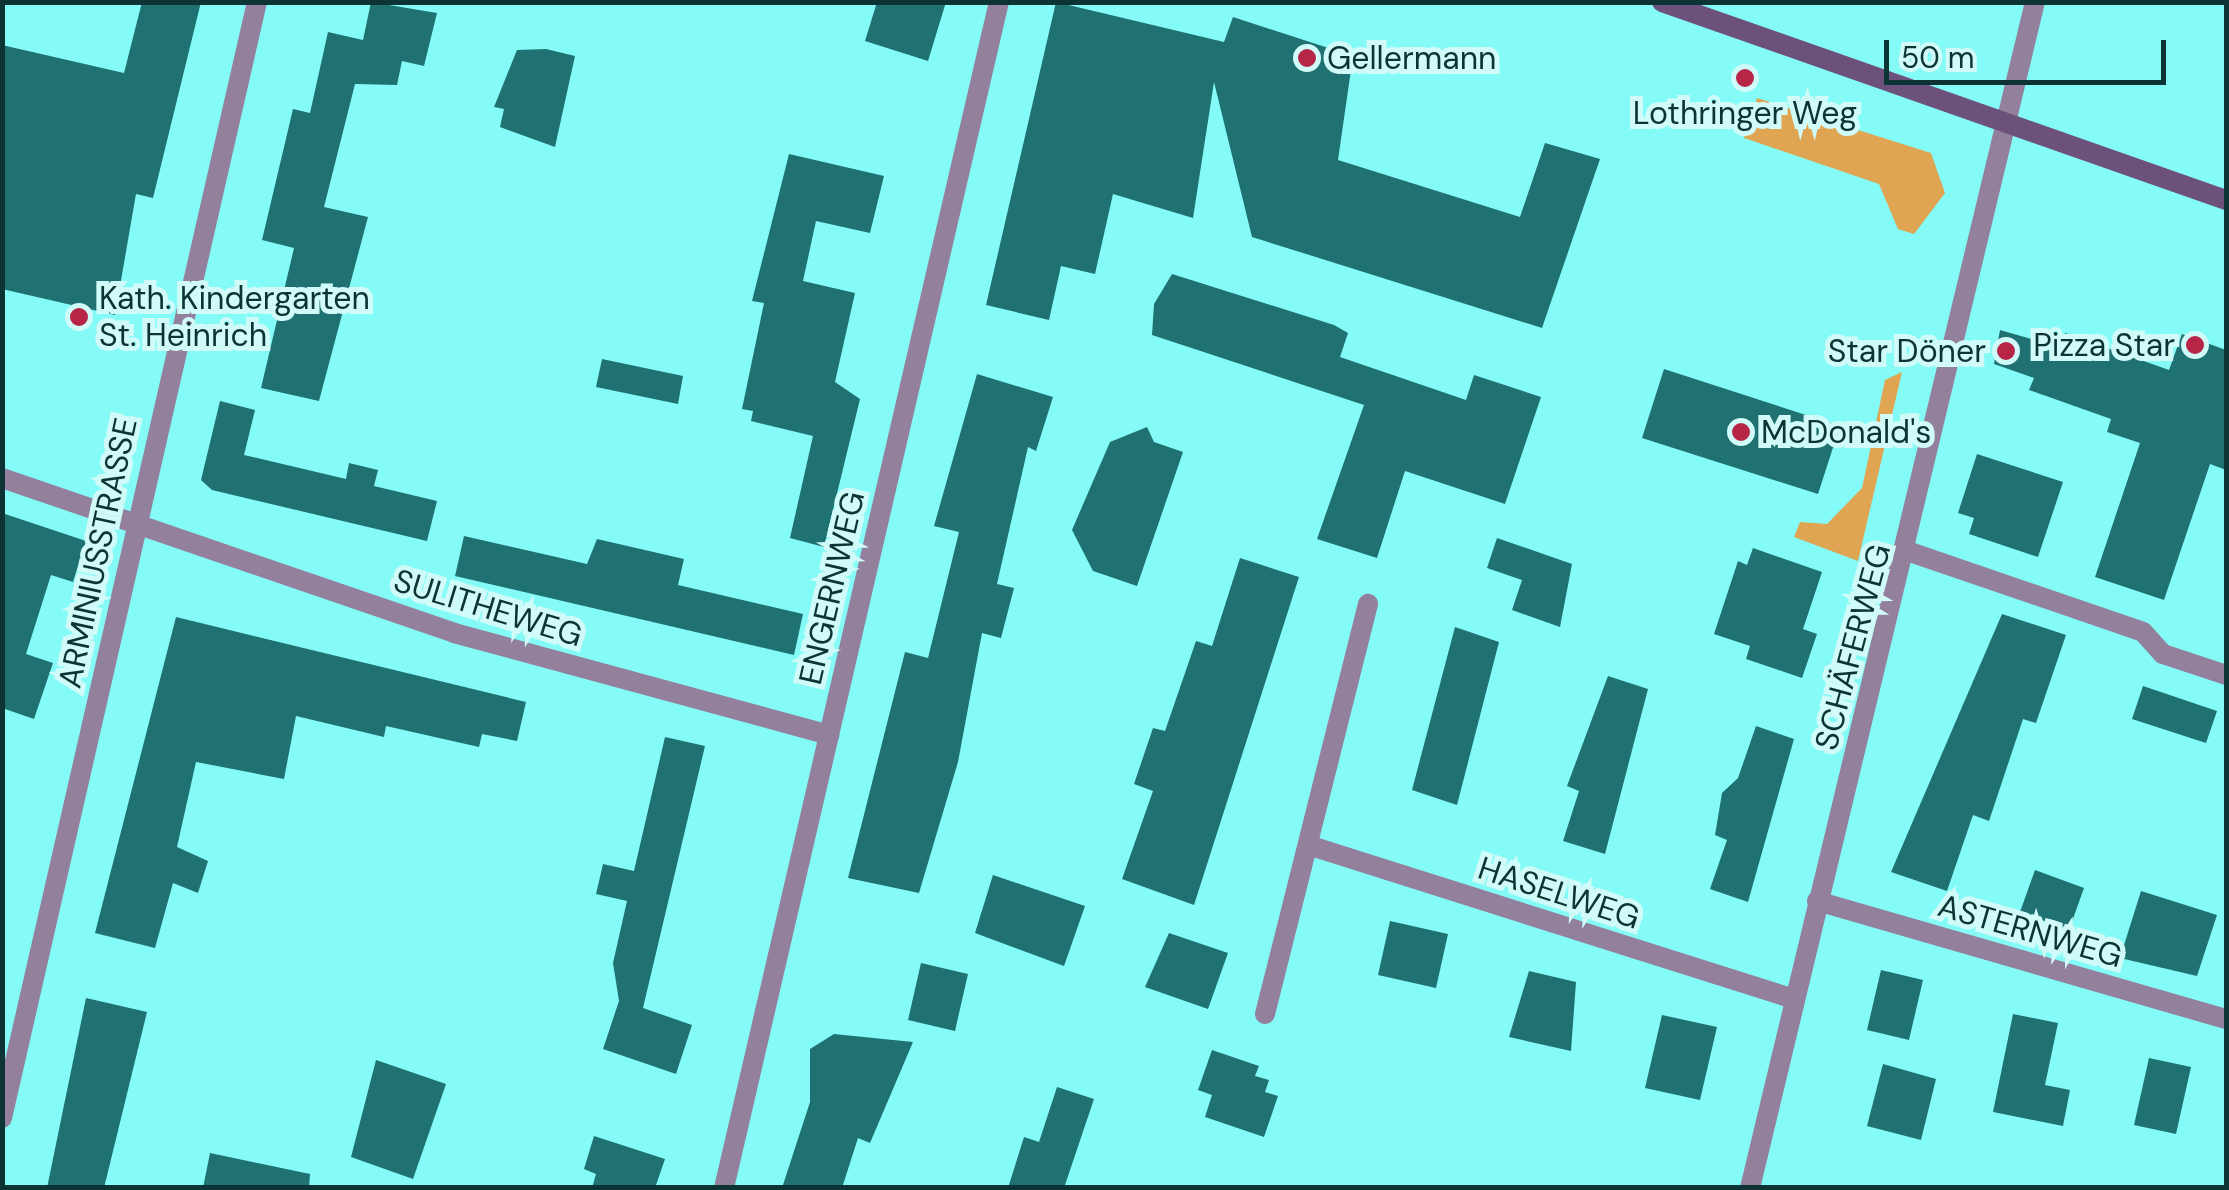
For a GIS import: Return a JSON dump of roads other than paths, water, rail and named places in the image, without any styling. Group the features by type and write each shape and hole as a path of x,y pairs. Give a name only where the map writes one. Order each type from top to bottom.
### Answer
{"main road":[{"path":"1662,2 2226,200"}],"street":[{"name":"ARMINIUSSTRASSE","path":"2,1118 257,2"},
{"name":"ENGERNWEG","path":"724,1188 999,2"},
{"path":"2007,120 2035,2"},
{"name":"SCHÄFERWEG","path":"1750,1188 1791,998 1910,552 2007,120"},
{"name":"SULITHEWEG","path":"2,478 454,633 829,735"},
{"path":"1910,552 2143,632 2163,654 2226,675"},
{"path":"1264,1014 1368,604"},
{"name":"HASELWEG","path":"1308,845 1791,998"},
{"name":"ASTERNWEG","path":"1817,901 2226,1019"}],"place":[{"name":"Gellermann","path":"1307,58"},
{"name":"Lothringer Weg","path":"1745,78"},
{"name":"Kath. Kindergarten St. Heinrich","path":"79,317"},
{"name":"Pizza Star","path":"2195,345"},
{"name":"Star Döner","path":"2006,351"},
{"name":"McDonald's","path":"1741,432"}]}
